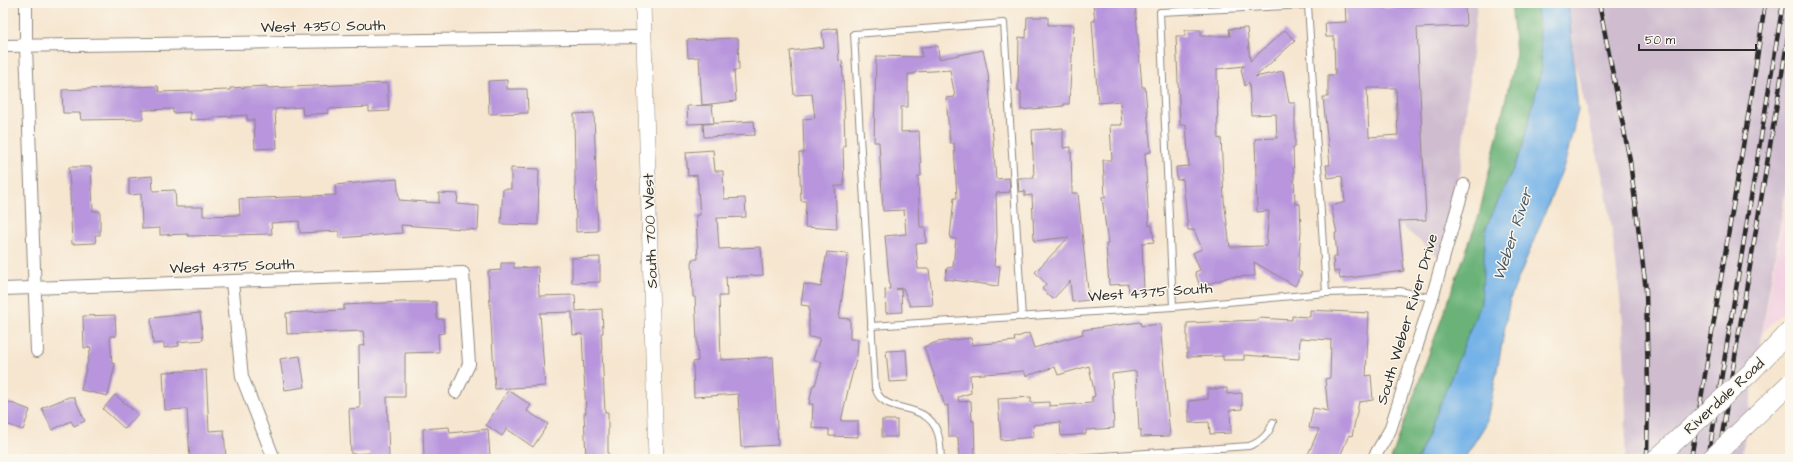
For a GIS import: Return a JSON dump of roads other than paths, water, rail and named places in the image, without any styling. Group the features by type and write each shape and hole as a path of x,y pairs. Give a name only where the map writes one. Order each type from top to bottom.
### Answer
{"main road":[{"name":"Riverdale Road","path":"1656,459 1750,373 1790,331"},
{"path":"1711,459 1790,383"}],"street":[{"path":"26,3 26,46 37,351"},
{"name":"South 700 West","path":"643,3 656,459"},
{"name":"West 4350 South","path":"3,46 644,38"},
{"name":"South Weber River Drive","path":"1373,459 1390,430 1432,298 1464,185"},
{"name":"West 4375 South","path":"3,289 463,273 469,364 456,392"},
{"path":"232,282 242,377 274,459"}],"lane":[{"path":"1173,307 1160,12 1308,5 1326,294"},
{"path":"941,459 940,439 937,430 931,421 922,413 888,404 876,394 854,34 1004,22 1022,317"},
{"name":"West 4375 South","path":"871,326 1173,307 1326,294 1400,291 1432,298"},
{"path":"1059,459 1249,446 1263,438 1271,430 1273,422"}],"water":[{"name":"Weber River","path":"1537,3 1568,3 1578,110 1565,163 1510,299 1486,424 1464,459 1418,459 1481,303 1486,228 1522,149 1542,68"}],"railway":[{"path":"1599,3 1630,161 1646,290 1648,388 1647,459"},
{"path":"1691,459 1753,86 1765,3"},
{"path":"1708,459 1783,3"},
{"path":"1718,459 1790,25"}]}
